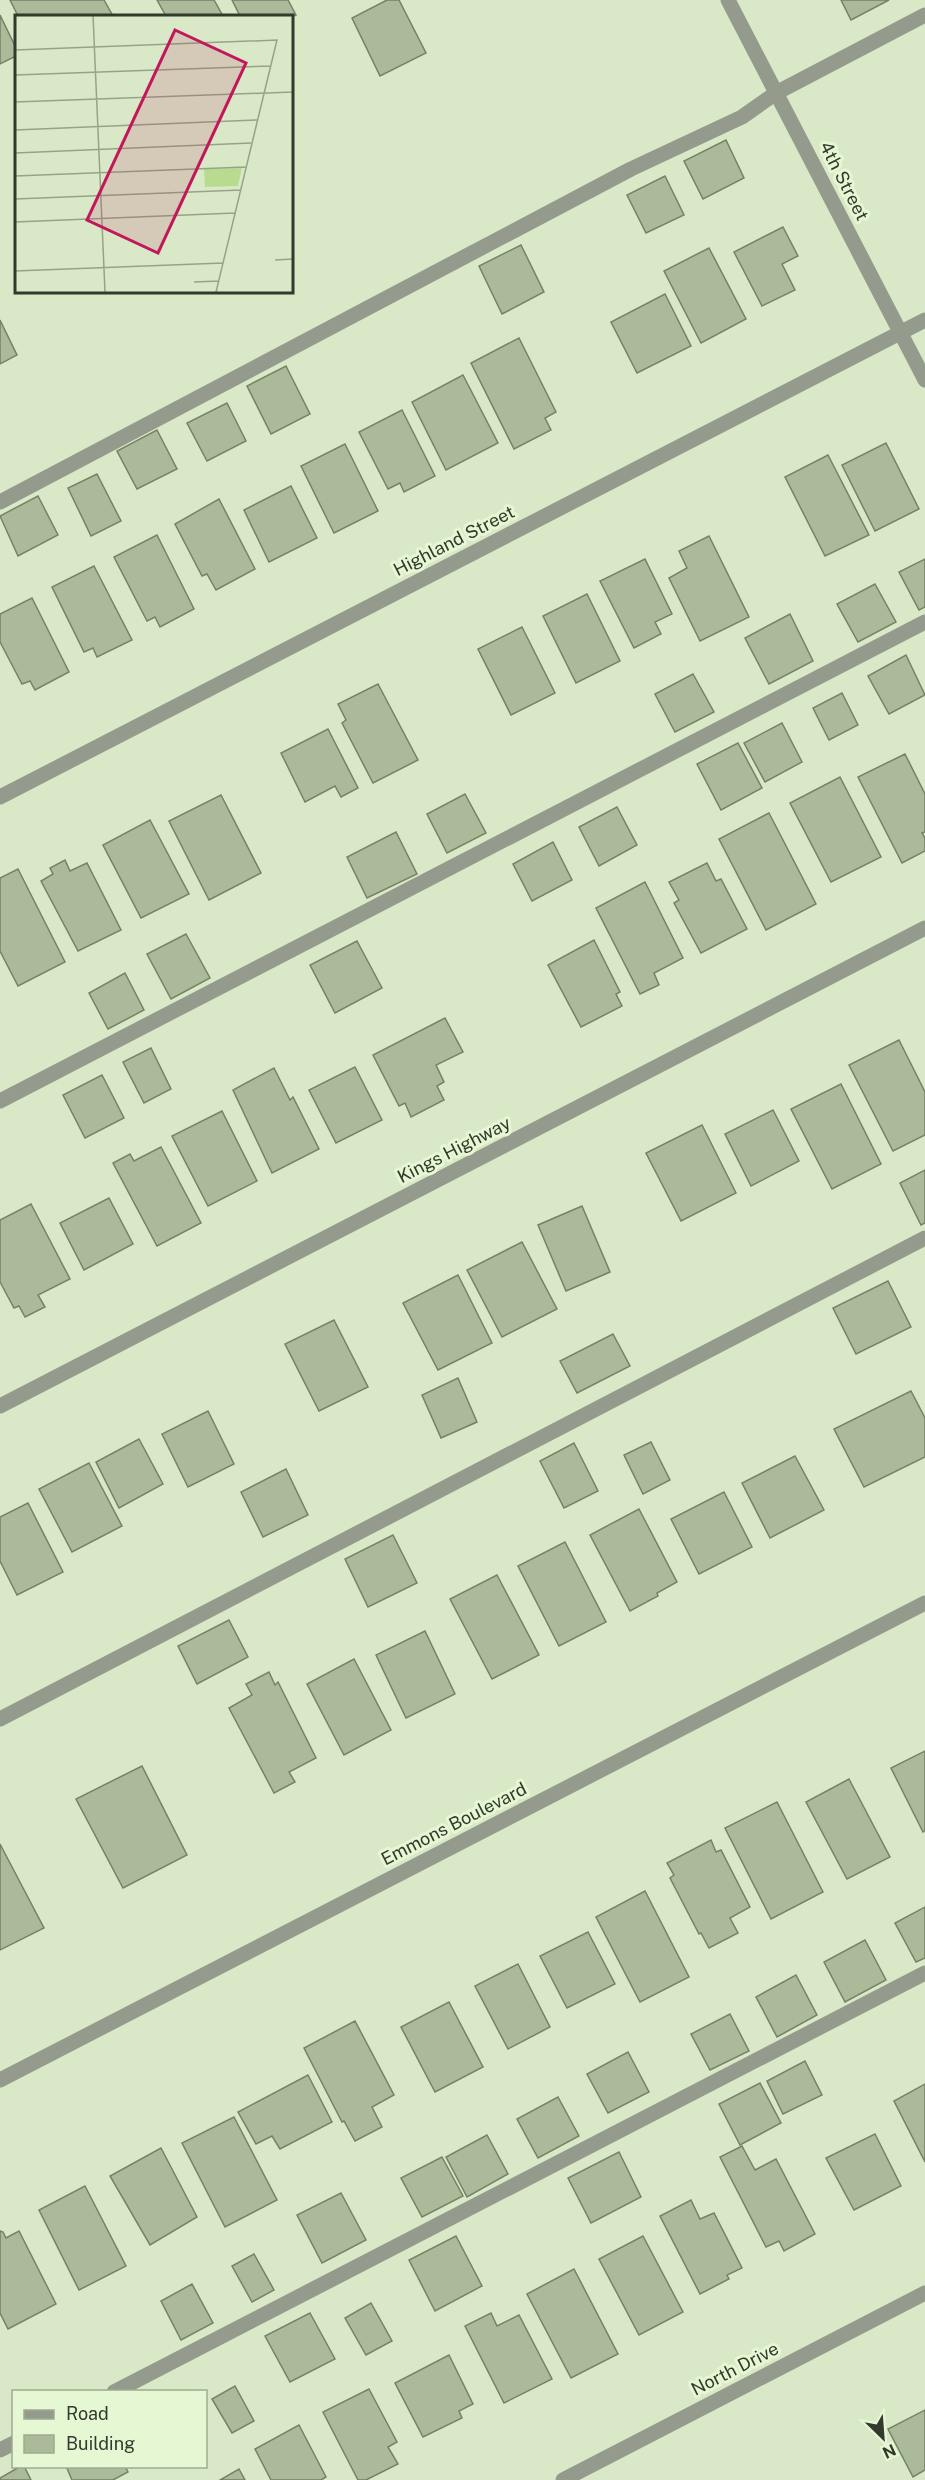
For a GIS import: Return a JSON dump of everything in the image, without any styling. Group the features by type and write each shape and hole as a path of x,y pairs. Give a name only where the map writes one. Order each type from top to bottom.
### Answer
{"street":[{"name":"4th Street","path":"728,0 925,380"},
{"path":"0,502 631,169 742,117 776,93 925,15"},
{"name":"Highland Street","path":"0,797 925,320"},
{"path":"0,1101 925,622"},
{"name":"Kings Highway","path":"0,1406 925,928"},
{"path":"0,1719 925,1238"},
{"name":"Emmons Boulevard","path":"0,2080 925,1604"},
{"path":"116,2390 925,1973"},
{"name":"North Drive","path":"563,2480 925,2293"}],"building":[{"path":"10,0 104,0 112,15 18,15"},
{"path":"157,0 214,0 222,15 165,15"},
{"path":"232,0 288,0 296,15 292,17 240,15"},
{"path":"387,0 399,0 426,53 380,76 352,18"},
{"path":"841,0 889,0 851,20"},
{"path":"0,15 15,46 15,56 0,64"},
{"path":"726,140 744,178 703,199 684,161"},
{"path":"665,176 684,215 646,233 627,195"},
{"path":"783,227 798,256 782,264 795,290 762,306 734,252"},
{"path":"521,245 544,292 502,314 479,266"},
{"path":"709,248 746,319 701,343 664,271"},
{"path":"665,294 691,346 637,373 611,322"},
{"path":"0,320 17,355 0,364"},
{"path":"519,338 556,412 545,418 551,430 514,449 471,363"},
{"path":"286,366 310,414 271,434 247,386"},
{"path":"463,375 498,443 446,470 412,402"},
{"path":"227,403 246,441 207,461 187,423"},
{"path":"402,410 435,476 404,492 400,483 388,489 359,432"},
{"path":"157,430 177,469 137,489 117,451"},
{"path":"886,443 919,509 875,531 842,465"},
{"path":"345,444 378,511 334,533 301,466"},
{"path":"828,455 869,535 825,556 785,477"},
{"path":"97,474 121,521 91,536 68,488"},
{"path":"291,486 317,538 269,562 244,510"},
{"path":"38,496 58,535 18,556 0,516"},
{"path":"219,499 255,569 216,590 207,574 202,576 175,524"},
{"path":"157,535 194,609 160,627 155,617 147,621 114,557"},
{"path":"709,536 749,617 700,641 669,578 687,568 679,551"},
{"path":"645,559 672,614 655,622 661,634 634,648 600,581"},
{"path":"925,559 925,607 919,610 899,572"},
{"path":"94,566 132,640 97,657 93,648 84,652 52,587"},
{"path":"875,584 896,622 858,642 837,604"},
{"path":"587,594 620,661 576,683 543,616"},
{"path":"32,598 69,672 35,690 30,681 22,684 0,642 0,614"},
{"path":"790,614 813,661 769,684 745,638"},
{"path":"522,627 555,693 511,715 478,649"},
{"path":"906,655 925,695 889,714 868,676"},
{"path":"693,674 714,712 675,732 655,694"},
{"path":"378,684 418,760 373,783 342,723 346,720 338,704"},
{"path":"842,693 858,725 829,740 813,708"},
{"path":"782,723 802,762 765,782 744,743"},
{"path":"328,729 358,788 341,797 335,786 305,802 281,753"},
{"path":"738,743 762,788 721,810 697,764"},
{"path":"905,754 925,794 925,832 922,833 925,838 925,851 902,863 858,777"},
{"path":"840,777 881,857 831,882 790,803"},
{"path":"465,794 486,833 447,853 427,814"},
{"path":"221,795 261,873 209,900 169,821"},
{"path":"617,807 637,845 599,866 579,827"},
{"path":"769,813 816,904 766,930 719,839"},
{"path":"150,820 189,894 141,918 103,845"},
{"path":"396,832 417,874 367,898 347,857"},
{"path":"553,842 572,880 532,901 513,864"},
{"path":"65,860 70,871 87,863 121,930 78,951 41,881 53,874 50,868"},
{"path":"707,863 716,881 721,879 747,929 701,953 674,903 679,900 669,882"},
{"path":"18,869 65,962 18,986 0,951 0,878"},
{"path":"645,882 683,958 654,973 659,985 640,994 596,908"},
{"path":"186,934 210,978 171,999 147,954"},
{"path":"594,940 620,992 616,994 622,1006 581,1027 548,965"},
{"path":"357,941 382,988 335,1013 310,965"},
{"path":"125,973 144,1010 108,1029 89,993"},
{"path":"445,1018 463,1052 436,1065 444,1082 437,1086 444,1100 411,1117 405,1103 399,1106 373,1055"},
{"path":"899,1040 925,1092 925,1135 893,1151 849,1065"},
{"path":"151,1048 171,1089 144,1103 123,1062"},
{"path":"355,1067 382,1120 336,1143 309,1090"},
{"path":"274,1068 290,1100 293,1097 319,1149 272,1173 233,1090"},
{"path":"102,1075 124,1118 85,1138 63,1095"},
{"path":"841,1084 881,1164 832,1189 791,1109"},
{"path":"773,1110 799,1161 751,1186 725,1134"},
{"path":"222,1111 257,1181 208,1206 172,1136"},
{"path":"702,1125 736,1193 681,1221 646,1153"},
{"path":"161,1147 201,1223 157,1246 113,1163 130,1154 134,1161"},
{"path":"925,1170 925,1223 921,1225 900,1183"},
{"path":"109,1198 133,1244 84,1270 60,1223"},
{"path":"31,1204 70,1279 38,1295 45,1307 25,1317 19,1306 14,1308 0,1282 0,1220"},
{"path":"582,1206 610,1272 566,1291 538,1225"},
{"path":"522,1242 557,1309 502,1337 467,1270"},
{"path":"458,1275 492,1343 438,1370 403,1303"},
{"path":"888,1281 911,1327 856,1354 833,1308"},
{"path":"334,1320 368,1387 319,1411 285,1344"},
{"path":"613,1334 630,1366 577,1393 560,1361"},
{"path":"458,1378 477,1422 441,1438 422,1395"},
{"path":"911,1391 925,1418 925,1457 864,1487 834,1429"},
{"path":"208,1411 234,1464 188,1487 162,1434"},
{"path":"139,1439 163,1484 119,1508 96,1462"},
{"path":"651,1442 670,1480 643,1494 624,1455"},
{"path":"574,1443 598,1491 564,1508 540,1461"},
{"path":"795,1456 824,1510 770,1538 742,1483"},
{"path":"89,1463 122,1526 72,1552 39,1489"},
{"path":"286,1469 308,1515 263,1537 241,1492"},
{"path":"724,1492 752,1547 699,1574 671,1519"},
{"path":"28,1503 63,1572 17,1595 0,1561 0,1517"},
{"path":"639,1509 677,1582 657,1593 658,1596 630,1611 590,1535"},
{"path":"393,1535 417,1583 368,1607 345,1559"},
{"path":"565,1542 606,1622 559,1646 518,1566"},
{"path":"497,1575 539,1655 492,1679 450,1599"},
{"path":"229,1620 248,1657 197,1684 178,1646"},
{"path":"425,1631 455,1694 406,1718 376,1655"},
{"path":"354,1659 391,1730 344,1755 307,1684"},
{"path":"269,1672 275,1685 278,1682 316,1758 289,1772 295,1782 274,1793 229,1708 252,1695 246,1684"},
{"path":"925,1751 925,1831 923,1832 891,1768"},
{"path":"142,1766 187,1855 123,1888 76,1799"},
{"path":"849,1779 890,1857 847,1879 806,1802"},
{"path":"777,1802 823,1892 771,1919 725,1828"},
{"path":"711,1840 716,1852 721,1850 750,1907 730,1918 738,1933 709,1948 701,1933 699,1934 670,1878 674,1875 667,1863"},
{"path":"0,1844 44,1928 0,1950"},
{"path":"645,1891 689,1977 640,2002 596,1917"},
{"path":"925,1907 925,1958 916,1962 895,1923"},
{"path":"588,1932 615,1984 567,2008 540,1956"},
{"path":"865,1940 886,1980 845,2002 824,1962"},
{"path":"518,1964 550,2027 508,2049 475,1986"},
{"path":"796,1975 817,2015 777,2037 756,1997"},
{"path":"449,2002 483,2067 435,2092 401,2027"},
{"path":"730,2014 749,2051 710,2070 691,2034"},
{"path":"355,2021 394,2095 372,2107 382,2127 355,2141 344,2121 342,2122 304,2048"},
{"path":"628,2052 649,2092 608,2113 587,2074"},
{"path":"805,2061 822,2095 783,2114 767,2081"},
{"path":"308,2075 332,2122 280,2149 272,2136 256,2144 238,2112"},
{"path":"760,2083 781,2123 740,2145 719,2104"},
{"path":"925,2084 925,2162 894,2101"},
{"path":"558,2097 579,2136 538,2158 517,2119"},
{"path":"234,2117 277,2200 225,2227 182,2143"},
{"path":"875,2134 901,2186 854,2210 826,2158"},
{"path":"487,2135 508,2174 467,2197 446,2157"},
{"path":"742,2146 755,2170 776,2159 815,2234 784,2251 779,2241 766,2247 720,2157"},
{"path":"161,2148 197,2217 150,2245 110,2176"},
{"path":"619,2152 641,2197 591,2223 568,2178"},
{"path":"442,2157 463,2196 422,2217 401,2178"},
{"path":"85,2186 126,2266 79,2290 39,2210"},
{"path":"341,2193 366,2240 322,2263 297,2215"},
{"path":"691,2200 700,2219 714,2213 742,2268 727,2275 729,2279 700,2294 660,2216"},
{"path":"0,2231 6,2238 19,2231 56,2304 8,2329 0,2313"},
{"path":"456,2236 482,2286 435,2311 409,2260"},
{"path":"643,2236 683,2312 639,2335 599,2259"},
{"path":"254,2254 274,2290 252,2302 232,2266"},
{"path":"574,2269 618,2354 571,2378 527,2294"},
{"path":"192,2284 213,2323 181,2340 161,2301"},
{"path":"371,2303 392,2341 366,2355 345,2318"},
{"path":"310,2313 335,2359 290,2382 265,2336"},
{"path":"491,2313 497,2326 519,2315 552,2379 504,2403 465,2326"},
{"path":"449,2355 473,2404 459,2411 462,2418 423,2437 395,2383"},
{"path":"235,2386 254,2421 232,2433 212,2399"},
{"path":"369,2389 397,2442 388,2447 398,2464 366,2480 358,2480 323,2412"},
{"path":"925,2410 925,2470 913,2477 888,2429"},
{"path":"299,2425 326,2477 321,2480 271,2480 255,2449"},
{"path":"18,2468 25,2468 31,2480 0,2480"},
{"path":"67,2468 126,2468 128,2472 113,2480 72,2480"},
{"path":"239,2469 245,2480 220,2480"}]}
